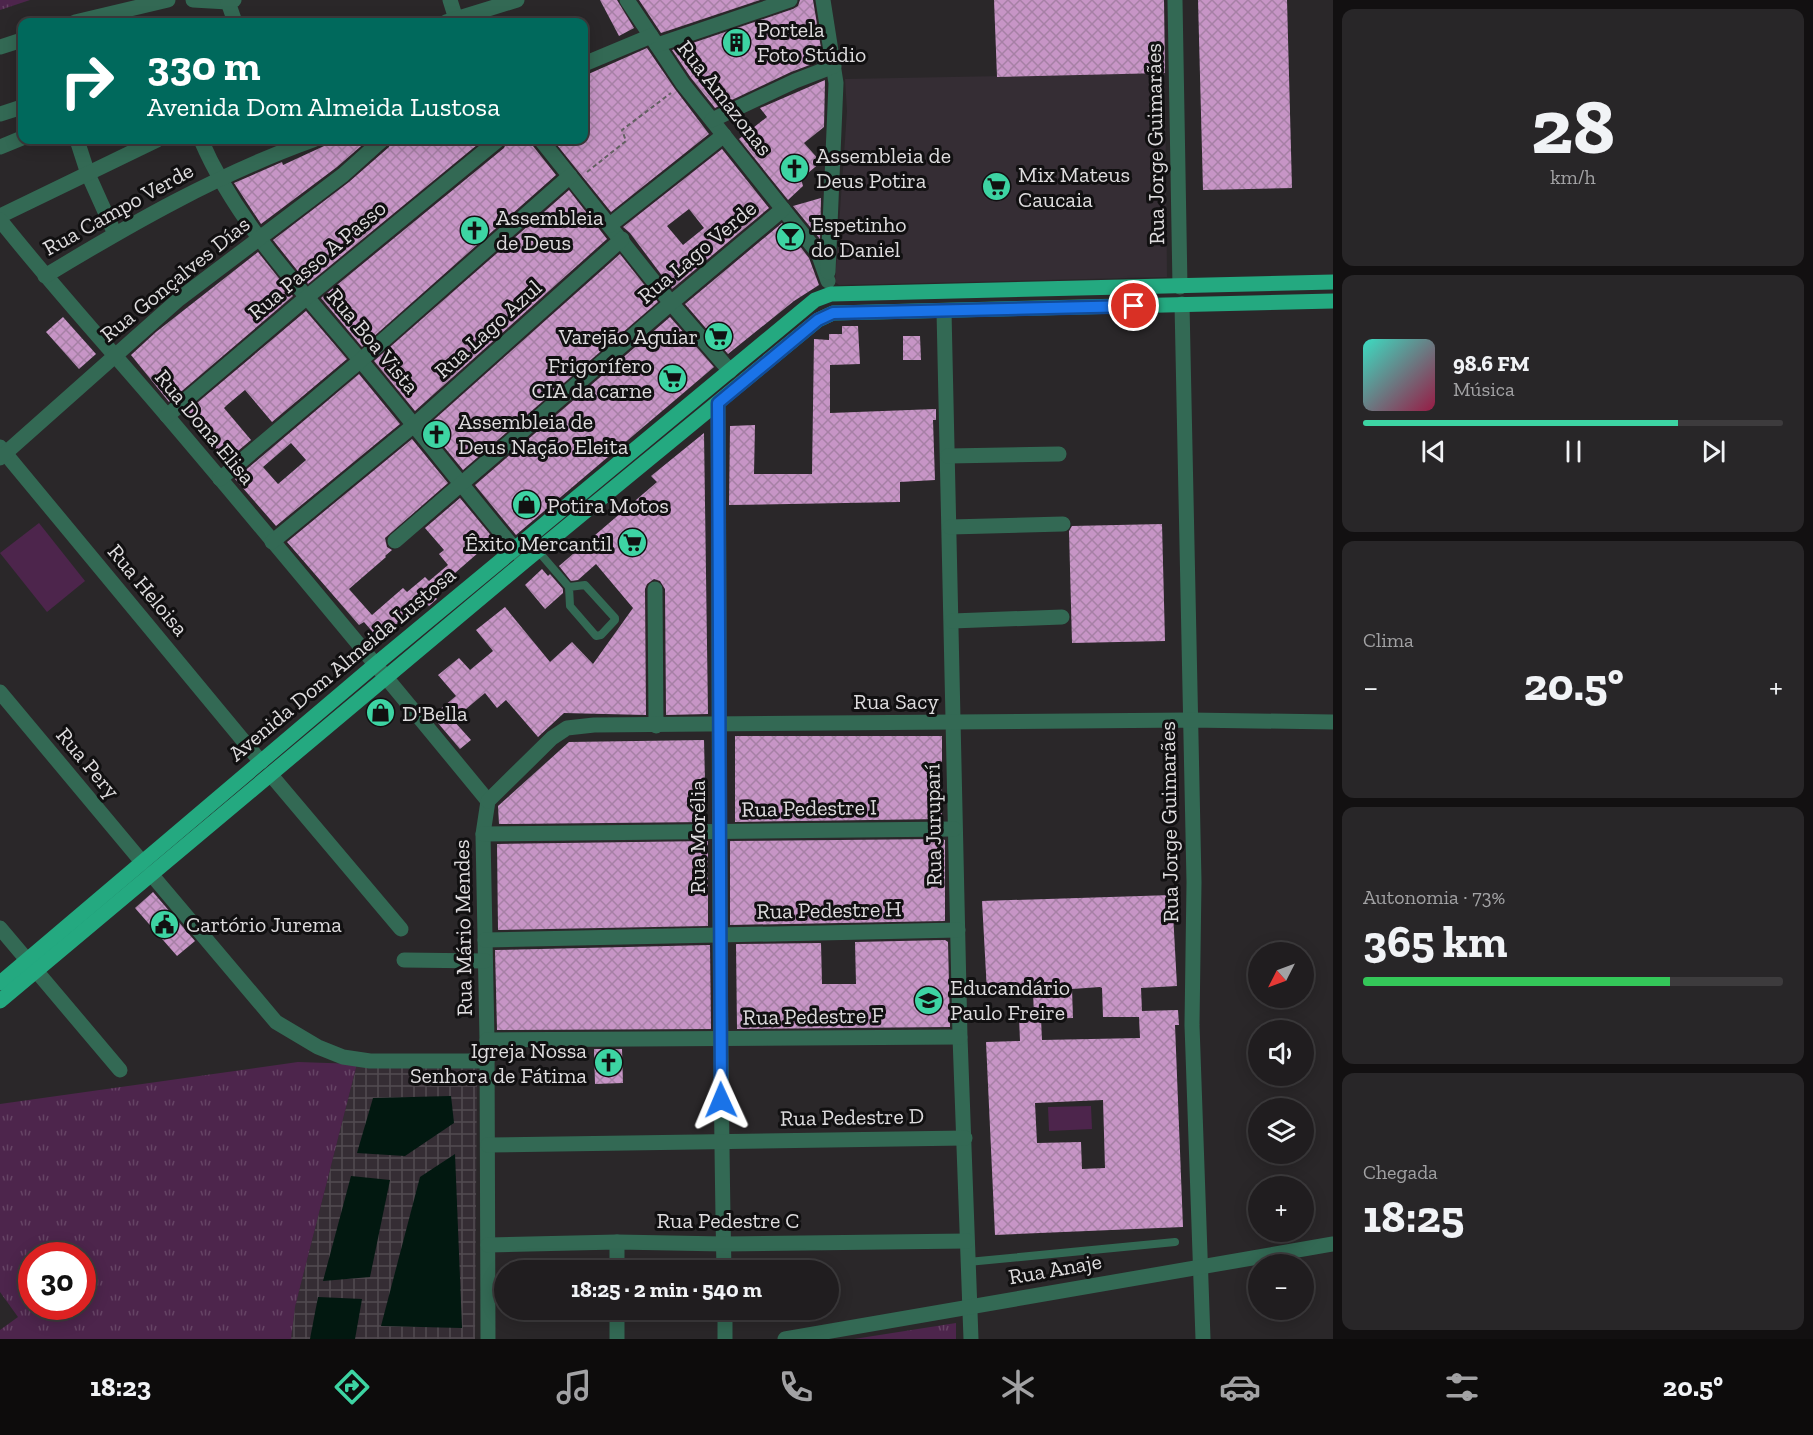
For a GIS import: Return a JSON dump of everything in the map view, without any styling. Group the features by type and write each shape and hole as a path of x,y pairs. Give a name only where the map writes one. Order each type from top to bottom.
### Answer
{"main road":[{"name":"Avenida Dom Almeida Lustosa","path":"0,1001 31,965 147,868 261,762 514,548 829,288 1180,287 1333,282"},
{"path":"1235,303 1237,285"},
{"name":"Avenida Dom Almeida Lustosa","path":"147,868 271,775 525,561 818,320 833,313 1333,301"},
{"path":"677,413 687,427"},
{"name":"Avenida Dom Almeida Lustosa","path":"0,983 31,965"}],"street":[{"path":"92,18 168,0"},
{"path":"193,0 231,1 234,18"},
{"path":"450,0 451,18"},
{"path":"460,18 517,0"},
{"name":"Rua Amazonas","path":"627,0 683,84 818,253 829,288"},
{"path":"588,63 790,0"},
{"path":"823,0 836,83 829,288"},
{"name":"Rua Jorge Guimarães","path":"1174,0 1180,287"},
{"path":"0,47 18,41"},
{"path":"712,120 795,81 834,66"},
{"path":"0,114 18,107"},
{"path":"610,225 724,135"},
{"path":"0,147 18,140"},
{"path":"78,144 88,174 114,234"},
{"path":"0,218 47,192 149,144"},
{"name":"Rua Boa Vista","path":"203,144 220,178 259,239 525,561"},
{"name":"Rua Gonçalves Días","path":"2,453 179,299 343,175 378,144"},
{"name":"Rua Passo A Passo","path":"167,416 493,144"},
{"path":"544,144 671,303 730,371"},
{"name":"Rua Campo Verde","path":"45,276 114,234 281,145"},
{"path":"220,479 573,179"},
{"name":"Rua Lago Verde","path":"395,542 783,209"},
{"name":"Rua Dona Elisa","path":"0,218 45,276 167,416 376,664"},
{"name":"Rua Lago Azul","path":"272,542 414,424 622,239"},
{"name":"Rua Jorge Guimarães","path":"1182,304 1194,882 1192,1025 1203,1339"},
{"name":"Rua Juruparí","path":"944,311 954,723 954,829 971,1339"},
{"name":"Rua Morélia","path":"718,403 720,725 718,831 724,1260"},
{"name":"Rua Heloisa","path":"2,453 261,762"},
{"path":"948,456 1059,454"},
{"path":"950,528 1063,524"},
{"path":"655,589 656,726"},
{"path":"952,621 1062,617"},
{"path":"376,664 488,801"},
{"name":"Rua Pery","path":"0,692 276,1022 318,1047 343,1057 370,1061 487,1061"},
{"name":"Rua Sacy","path":"488,801 552,738 567,728 594,725 1190,720 1333,722"},
{"path":"271,775 401,929"},
{"name":"Rua Mário Mendes","path":"488,801 483,834 487,1040 488,1339"},
{"name":"Rua Pedestre I","path":"483,834 954,829"},
{"path":"0,928 120,1070"},
{"name":"Rua Pedestre H","path":"485,940 958,930"},
{"path":"404,960 485,961"},
{"name":"Rua Pedestre F","path":"487,1040 960,1037"},
{"name":"Rua Pedestre D","path":"488,1145 964,1138"},
{"name":"Rua Pedestre C","path":"488,1245 616,1242 723,1244 967,1241"},
{"path":"616,1242 617,1260"},
{"name":"Rua Anaje","path":"785,1339 1333,1244"},
{"path":"617,1320 617,1339"},
{"path":"725,1320 725,1339"}],"lane":[{"path":"538,551 568,587 572,609 596,636 601,635 615,620 614,616 585,585 568,587"},
{"path":"968,1262 1175,1242"}],"path":[{"path":"573,179 626,141 622,130 683,84"}],"shaded area":[{"path":"1165,73 1167,277 839,285 835,282 847,111 845,79"},
{"path":"357,1064 477,1068 475,1339 291,1339 295,1307"},
{"path":"451,1096 454,1123 405,1156 357,1153 373,1098"},
{"path":"455,1154 462,1328 381,1326 420,1177"},
{"path":"351,1176 390,1180 370,1277 323,1281"},
{"path":"318,1297 362,1299 355,1339 310,1339"}],"green space":[{"path":"0,0 30,0 0,10"},
{"path":"39,523 85,581 47,612 0,553"},
{"path":"298,1062 357,1064 295,1307 291,1339 0,1339 0,1330 18,1317 0,1292 0,1104"},
{"path":"1091,1106 1092,1129 1049,1131 1048,1107"},
{"path":"956,1323 956,1339 854,1339"}],"building":[{"path":"600,0 617,0 634,28 619,36"},
{"path":"639,0 760,0 661,33"},
{"path":"800,0 813,0 823,60 791,72 715,108 672,50 793,9 798,6"},
{"path":"994,0 1164,0 1165,73 997,77"},
{"path":"1198,0 1287,0 1292,188 1203,190"},
{"path":"647,48 709,134 611,212 556,144 588,144 588,74"},
{"path":"825,80 824,127 804,143 821,162 801,179 803,186 788,200 739,139 767,117 760,108"},
{"path":"328,144 363,144 337,167 261,224 234,183 282,162 283,165"},
{"path":"390,144 478,144 308,284 273,240 349,182"},
{"path":"506,144 532,144 556,175 362,347 321,298"},
{"path":"722,149 769,208 672,289 623,227","holes":["689,209 704,228 683,245 667,226"]},
{"path":"569,190 607,239 415,411 374,361"},
{"path":"821,198 820,239 793,206"},
{"path":"782,223 809,258 819,285 794,301 728,354 685,304"},
{"path":"258,252 293,296 169,402 131,355 156,332"},
{"path":"620,254 658,302 463,470 427,426"},
{"path":"306,311 347,359 272,422 245,390 227,405 224,408 251,440 226,461 185,413"},
{"path":"63,317 96,354 79,369 46,332"},
{"path":"670,317 714,367 516,535 475,485"},
{"path":"842,326 858,326 860,364 830,365 830,413 936,409 936,420 933,420 935,480 900,482 900,502 729,505 730,426 755,425 754,474 812,474 814,339 829,340 829,334 842,334"},
{"path":"903,336 920,336 921,360 903,360"},
{"path":"359,374 400,424 276,526 235,479","holes":["291,443 306,460 278,484 263,467"]},
{"path":"704,433 708,714 666,715 665,589 660,581 654,579 647,584 645,589 646,715 564,713 538,737 506,700 497,708 485,693 453,720 471,740 460,749 432,716 456,696 438,675 459,658 470,670 493,651 476,630 505,607 550,662 572,642 593,664 633,608 596,564 578,580 571,581 559,566 657,482 651,476"},
{"path":"412,439 448,483 385,538 387,547 392,550 349,589 372,615 403,588 407,592 425,577 429,581 448,565 439,554 444,550 425,528 460,498 494,539 432,593 437,599 429,606 424,601 379,639 364,622 359,625 287,542"},
{"path":"1162,524 1165,641 1072,643 1069,531 1072,526"},
{"path":"542,569 548,576 550,574 563,589 563,593 545,609 525,585"},
{"path":"735,736 942,736 942,819 735,822"},
{"path":"704,740 706,822 499,824 498,806 569,742"},
{"path":"945,840 945,921 730,925 730,841"},
{"path":"708,841 708,926 498,930 497,844"},
{"name":"Cartório Jurema","path":"153,892 195,941 177,956 135,908"},
{"path":"1172,895 1177,986 1141,988 1142,1011 1178,1010 1179,1025 1175,1025 1183,1227 995,1235 986,1042 1020,1041 1019,1017 1034,1016 1033,990 987,992 982,901","holes":["1102,988 1103,1017 1139,1017 1140,1038 1042,1040 1041,1019 1073,1018 1072,989","1103,1100 1105,1168 1082,1169 1081,1142 1037,1143 1035,1103"]},
{"path":"945,940 948,942 950,1027 737,1029 736,944 821,943 822,984 856,984 855,942"},
{"path":"710,945 711,1029 497,1030 495,950"},
{"name":"Igreja Nossa Senhora de Fátima","path":"594,1049 622,1049 623,1083 595,1084"}],"place":[{"name":"Portela Foto Stúdio","path":"736,42"},
{"name":"Assembleia de Deus Potira","path":"795,168"},
{"name":"Mix Mateus Caucaia","path":"997,187"},
{"name":"Assembleia de Deus","path":"475,230"},
{"name":"Espetinho do Daniel","path":"790,237"},
{"name":"Varejão Aguiar","path":"719,336"},
{"name":"Frigorífero CIA da carne","path":"673,378"},
{"name":"Assembleia de Deus Nação Eleita","path":"437,434"},
{"name":"Potira Motos","path":"526,505"},
{"name":"Êxito Mercantil","path":"633,543"},
{"name":"D'Bella","path":"381,713"},
{"name":"Cartório Jurema","path":"165,924"},
{"name":"Educandário Paulo Freire","path":"929,1000"},
{"name":"Igreja Nossa Senhora de Fátima","path":"608,1063"}],"route":[{"path":"721,1100 718,831 720,725 718,403 818,320 833,313 1134,306"}]}
